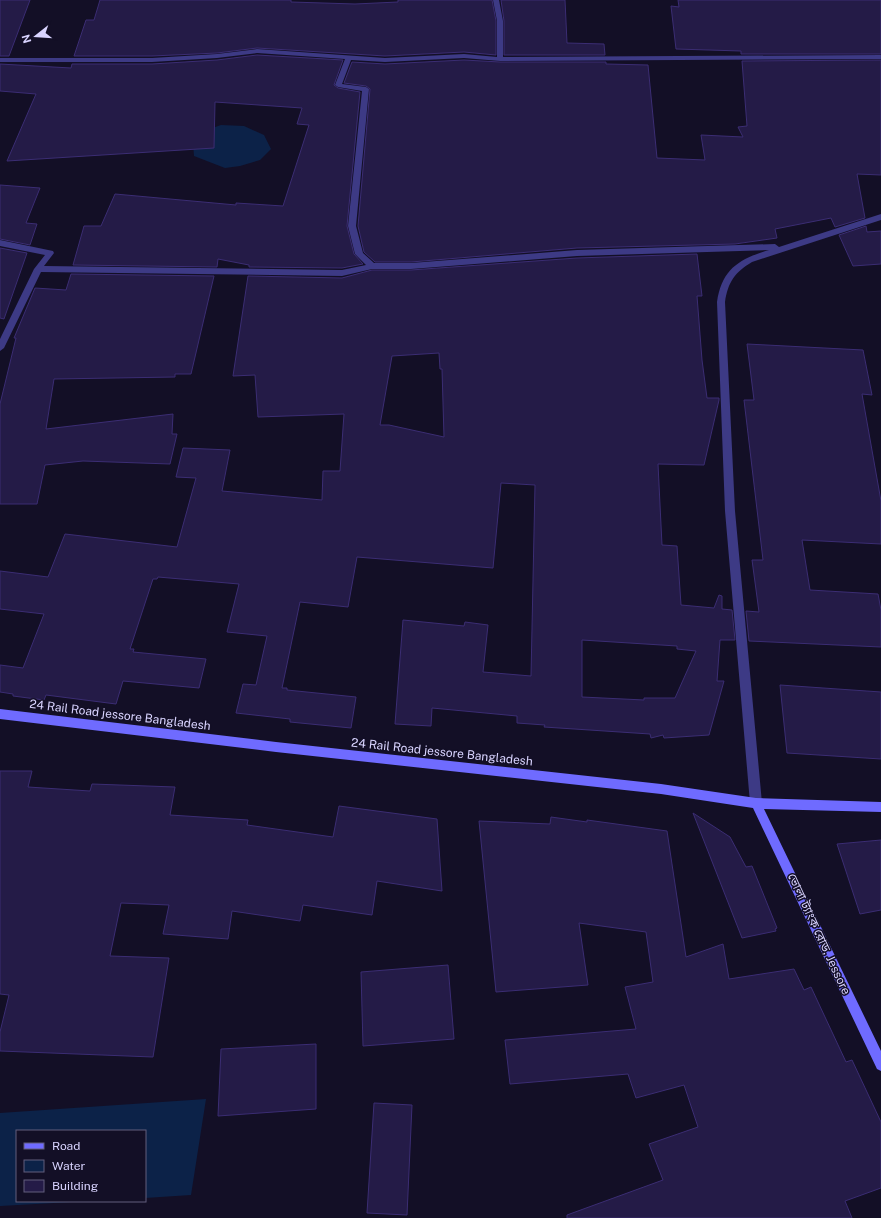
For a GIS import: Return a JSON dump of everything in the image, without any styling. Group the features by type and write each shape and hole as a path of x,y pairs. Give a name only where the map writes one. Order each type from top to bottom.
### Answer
{"street":[{"path":"496,0 500,21 500,59"},
{"path":"0,60 152,60 217,56 257,51 385,60 464,56 500,59 881,57"},
{"path":"349,57 338,85 366,89 352,226 359,254 372,266"},
{"path":"756,803 730,512 721,302 723,287 730,272 742,263 881,217"},
{"path":"0,243 50,253 38,269 0,348"},
{"path":"38,269 342,273 372,266 411,266 577,253 787,247"},
{"name":"24 Rail Road jessore Bangladesh","path":"0,714 660,789 756,803 881,807"},
{"name":"ভোলা ট্যাংক রোড, Jessore","path":"756,803 881,1065"}],"water":[{"path":"221,125 244,126 264,135 271,149 260,160 240,166 225,168 194,156 193,142 201,132"},
{"path":"206,1099 191,1195 146,1198 146,1130 16,1130 16,1202 72,1202 0,1206 0,1113"}],"building":[{"path":"0,0 30,0 9,56 0,56"},
{"path":"100,0 291,0 291,2 355,4 398,2 398,0 492,0 496,21 496,55 464,52 385,56 257,48 217,53 152,56 74,56 86,20 94,20"},
{"path":"501,0 565,0 567,43 604,44 605,55 504,55 504,21"},
{"path":"678,0 881,0 881,54 741,54 741,51 676,49 671,6 679,7"},
{"path":"257,55 343,60 334,85 338,88 360,92 347,226 354,254 363,264 342,268 249,267 249,265 218,259 217,267 73,265 84,226 101,226 115,194 236,205 236,203 283,206 309,125 297,124 302,108 215,102 214,148 7,161 36,94 0,91 0,64 71,68 72,64 152,64 217,60"},
{"path":"464,60 500,62 606,62 606,64 648,65 657,158 705,160 701,135 743,137 738,127 747,126 742,61 881,60 881,175 857,174 865,218 835,227 831,218 775,229 777,238 735,244 577,248 411,262 375,262 364,252 358,226 370,89 366,86 344,83 352,62 385,64"},
{"path":"0,185 40,188 26,223 37,224 30,245 0,239"},
{"path":"866,226 867,232 881,231 881,264 853,266 839,235"},
{"path":"0,248 27,253 4,319 0,318"},
{"path":"697,254 702,296 697,296 702,360 707,398 719,398 719,400 704,465 658,464 662,545 677,546 681,605 714,608 719,595 722,596 722,609 732,610 735,640 720,640 717,681 724,681 709,735 664,738 663,735 651,738 650,734 544,727 545,725 517,723 517,716 432,708 431,726 395,724 403,620 464,626 465,622 488,625 483,672 531,676 535,485 501,483 493,568 357,557 348,607 300,602 282,688 287,688 287,690 356,697 351,728 290,722 290,719 236,713 243,684 256,685 267,636 227,632 239,584 158,577 157,579 153,579 130,649 134,649 133,652 206,659 199,688 123,681 116,704 46,695 44,700 13,696 13,694 0,692 0,665 23,668 44,614 0,609 0,571 48,577 65,534 177,547 196,478 176,477 183,448 230,450 222,491 322,500 323,471 340,471 344,414 258,417 255,375 233,376 248,276 342,278 372,270 411,270 577,258","holes":["439,353 440,369 442,369 444,437 389,425 380,425 392,356","582,640 677,646 677,649 696,651 675,698 644,698 644,700 582,697"]},
{"path":"71,274 214,276 191,374 175,374 175,377 54,379 46,429 173,414 172,434 177,434 170,464 83,461 45,465 37,504 0,504 0,404 16,338 14,338 35,288 66,290"},
{"path":"747,344 863,350 872,395 862,394 881,501 881,544 802,540 810,590 878,594 881,610 881,647 749,641 746,611 759,612 752,560 763,560 744,400 754,400"},
{"path":"780,685 881,692 881,759 787,753"},
{"path":"0,771 32,771 28,787 90,791 92,784 175,787 170,815 248,820 247,825 333,837 339,806 437,819 442,891 377,881 372,915 303,905 300,921 232,911 228,939 163,934 169,905 121,903 110,956 169,958 153,1057 0,1051 0,1032 9,995 0,994"},
{"path":"693,813 730,837 746,867 752,866 777,928 775,929 776,931 742,938"},
{"path":"551,817 587,822 587,820 667,831 686,957 723,944 729,979 794,969 804,990 811,987 846,1062 852,1060 881,1122 881,1188 845,1201 852,1218 567,1218 567,1215 663,1180 649,1144 698,1127 684,1085 636,1098 628,1074 510,1084 505,1040 636,1029 625,987 653,982 646,932 579,923 588,985 496,992 479,821 550,824"},
{"path":"881,840 881,910 860,914 837,844"},
{"path":"448,965 454,1039 363,1046 361,972"},
{"path":"316,1044 316,1109 218,1116 221,1049"},
{"path":"374,1103 412,1105 407,1215 367,1213"}]}
